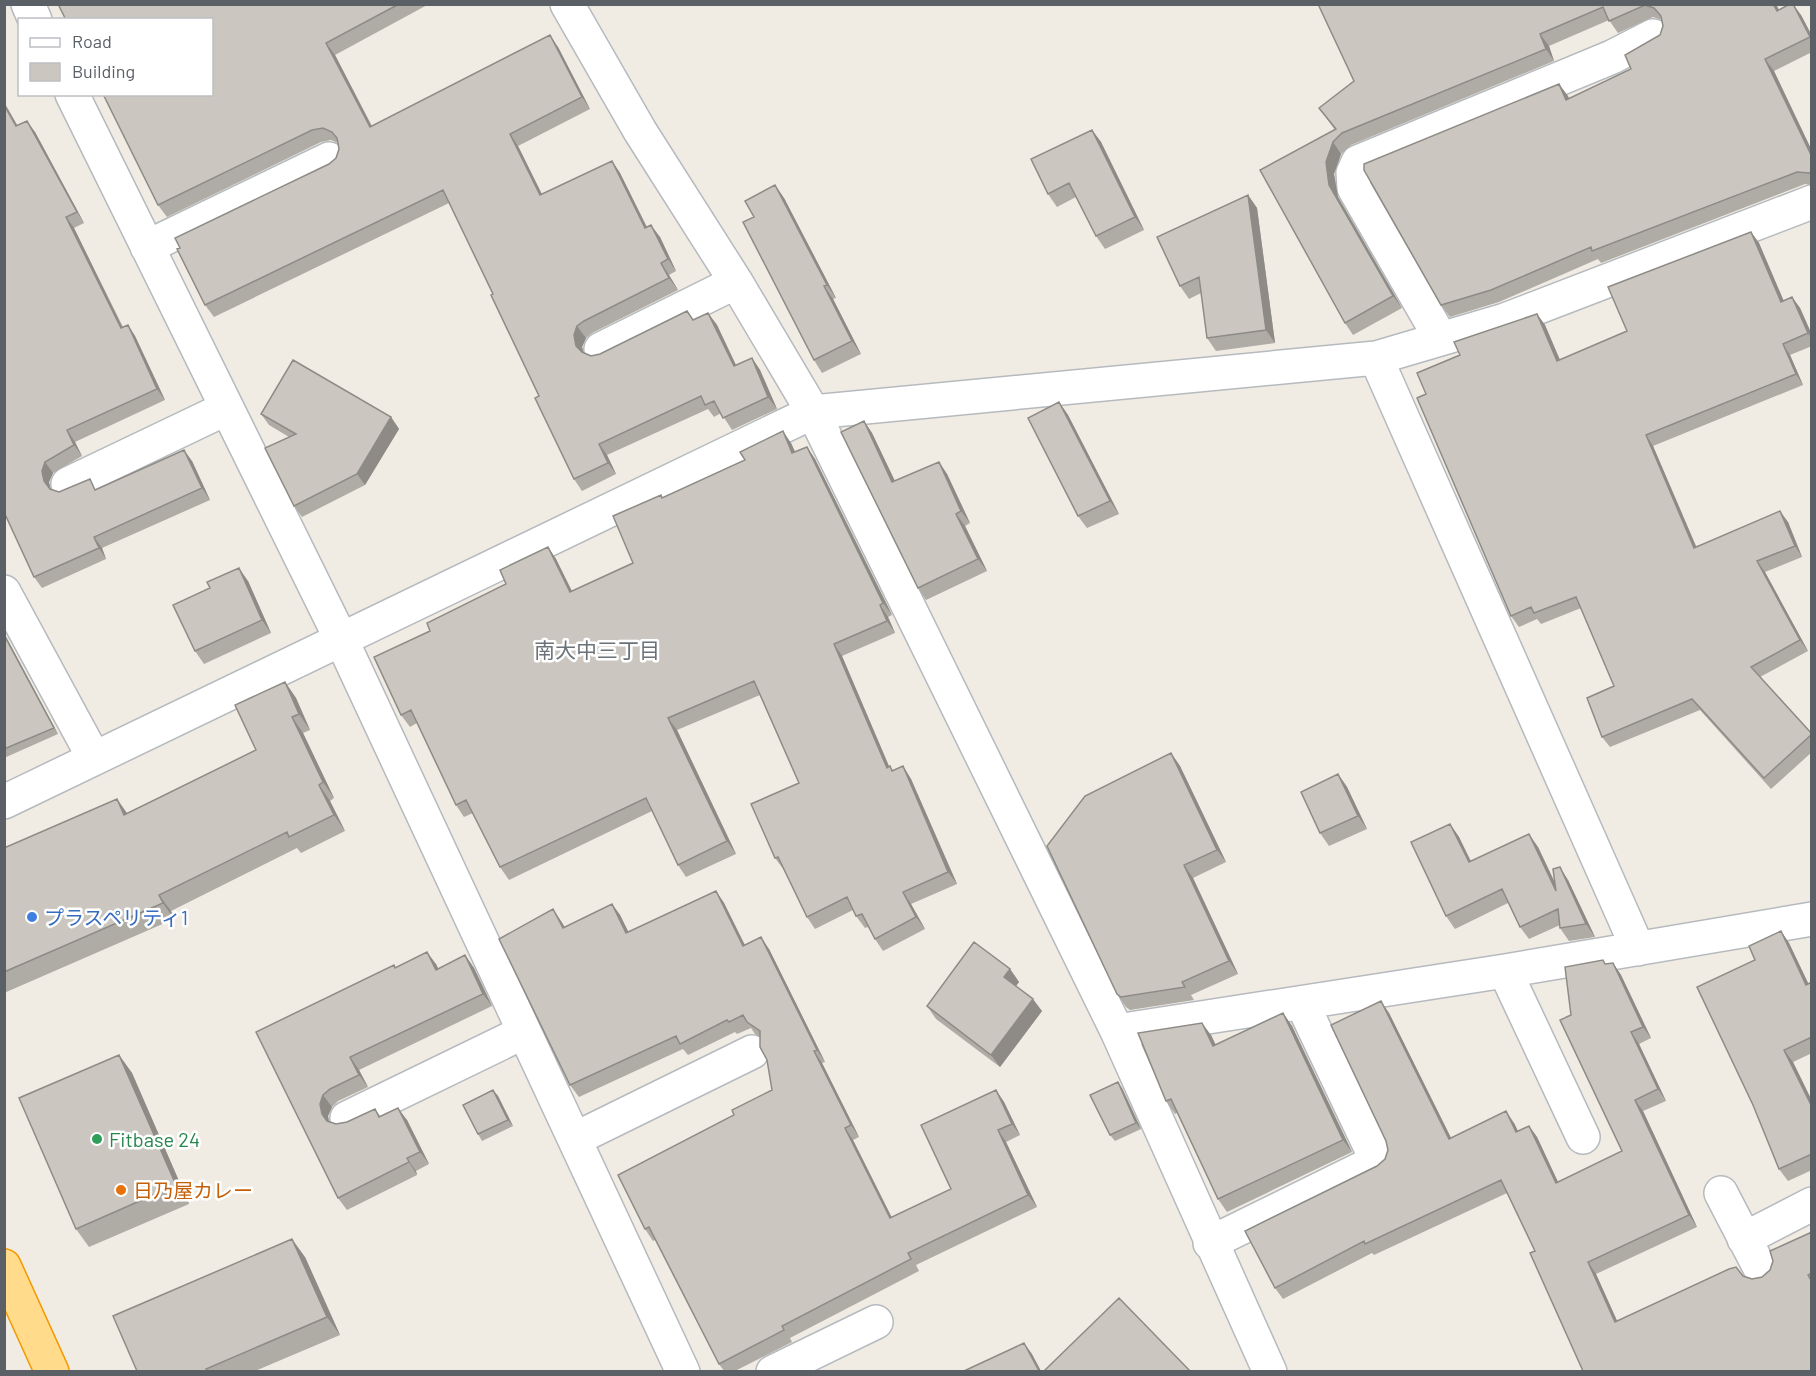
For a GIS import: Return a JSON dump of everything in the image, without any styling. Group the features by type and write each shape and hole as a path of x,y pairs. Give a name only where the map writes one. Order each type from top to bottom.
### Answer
{"highway":[{"path":"4,1266 52,1371"}],"street":[{"path":"28,4 34,18"},
{"path":"567,4 640,131 736,282 813,412 1117,1031 1210,1243 1270,1371"},
{"path":"1441,339 1354,188 1353,173 1358,162 1612,57 1653,36"},
{"path":"73,96 342,641 683,1371"},
{"path":"147,247 329,159"},
{"path":"4,802 813,412 1376,358 1505,320 1812,201"},
{"path":"601,349 736,282"},
{"path":"1376,358 1638,949"},
{"path":"68,484 227,408"},
{"path":"4,592 94,758"},
{"path":"1117,1031 1505,971 1812,919"},
{"path":"1505,971 1583,1137"},
{"path":"1210,1243 1377,1161 1302,1003"},
{"path":"347,1118 524,1032"},
{"path":"575,1139 752,1052"},
{"path":"1721,1193 1762,1272"},
{"path":"1744,1239 1812,1204"},
{"path":"773,1371 876,1322"}],"building":[{"path":"58,4 399,4 326,43 370,127 550,35 582,97 510,134 540,195 612,161 645,228 651,225 668,259 661,263 669,278 577,326 574,335 576,346 591,356 600,354 687,311 693,320 708,313 734,366 752,358 768,397 723,418 714,401 705,405 701,396 599,444 608,463 574,479 535,398 539,396 491,295 493,294 443,190 205,305 177,249 180,248 175,238 329,164 336,158 339,149 337,138 332,132 323,128 312,130 158,205 104,96 213,96 213,18 65,18"},
{"path":"1318,4 1773,4 1777,11 1793,4 1810,37 1765,59 1812,157 1812,172 1797,172 1592,251 1591,247 1491,290 1441,305 1364,170 1364,164 1559,84 1566,100 1631,69 1625,55 1660,35 1663,26 1661,16 1654,8 1645,5 1609,21 1603,7 1540,34 1546,49 1342,133 1333,142 1326,162 1329,185 1393,296 1345,323 1260,170 1336,129 1319,108 1354,81"},
{"path":"4,105 16,126 27,121 77,212 66,217 121,328 128,325 157,389 67,430 74,445 45,462 42,471 44,481 50,489 59,492 90,479 95,490 184,450 202,488 94,537 99,548 34,577 4,512"},
{"path":"1092,130 1135,217 1096,236 1069,183 1048,194 1031,159"},
{"path":"775,185 827,285 824,286 852,341 814,360 743,222 754,217 745,201"},
{"path":"1248,195 1266,330 1207,338 1199,277 1180,286 1157,237"},
{"path":"1751,232 1781,302 1792,297 1808,333 1783,344 1796,374 1646,435 1694,548 1780,511 1795,546 1757,561 1800,640 1751,667 1812,734 1764,778 1692,699 1602,737 1587,698 1614,686 1576,597 1534,613 1531,607 1511,616 1417,398 1426,394 1417,373 1460,355 1454,342 1537,314 1557,361 1627,331 1608,287"},
{"path":"293,360 391,417 357,474 294,506 265,448 296,434 261,414"},
{"path":"1059,402 1110,501 1078,516 1028,418"},
{"path":"864,421 892,482 939,462 961,511 956,514 978,559 918,588 841,432"},
{"path":"783,431 792,453 807,447 883,603 880,605 887,621 834,644 887,768 890,766 892,771 903,766 948,872 903,892 916,917 875,939 862,914 856,916 847,897 807,917 778,857 775,858 751,804 799,783 754,681 668,718 727,841 678,865 646,798 500,867 466,800 456,805 411,710 401,715 374,657 430,631 427,623 506,584 500,570 548,547 570,592 633,563 613,516 661,495 662,498 745,460 740,452"},
{"path":"239,568 262,620 195,651 173,605 210,588 207,582"},
{"path":"4,635 54,728 4,749"},
{"path":"285,682 299,714 292,717 323,782 319,785 334,815 289,837 287,832 159,895 163,903 4,972 4,848 117,799 124,815 256,750 235,705"},
{"path":"1171,753 1217,850 1184,865 1229,961 1182,982 1185,987 1121,997 1117,994 1047,846 1085,796"},
{"path":"1338,774 1358,816 1320,833 1301,792"},
{"path":"1450,824 1469,862 1529,834 1556,891 1553,869 1560,867 1586,924 1560,928 1558,909 1520,927 1502,889 1446,916 1411,842"},
{"path":"716,891 743,946 761,937 817,1050 814,1051 851,1125 845,1128 890,1218 951,1189 921,1125 996,1090 1012,1124 998,1130 1028,1195 908,1253 911,1259 782,1326 784,1330 719,1364 649,1227 645,1229 618,1175 734,1115 732,1110 772,1090 767,1060 760,1047 760,1031 747,1022 743,1015 729,1022 727,1020 680,1044 676,1036 570,1085 499,939 553,909 563,928 612,904 626,933"},
{"path":"1781,931 1806,985 1812,982 1812,1037 1784,1050 1812,1107 1812,1154 1779,1169 1753,1105 1697,987 1755,960 1749,946"},
{"path":"974,942 1010,969 1004,977 1033,999 991,1055 927,1006"},
{"path":"427,952 436,970 465,955 483,994 350,1057 359,1075 330,1089 323,1095 320,1104 322,1114 327,1121 336,1124 347,1122 375,1109 379,1117 398,1108 420,1152 407,1158 409,1162 338,1198 256,1032 394,965 395,968"},
{"path":"1603,960 1605,964 1613,963 1643,1027 1631,1032 1658,1089 1635,1100 1689,1215 1588,1262 1615,1322 1729,1269 1736,1267 1743,1276 1752,1279 1762,1277 1770,1270 1773,1261 1770,1251 1812,1232 1812,1273 1808,1275 1812,1282 1812,1371 1583,1371 1530,1253 1535,1251 1501,1180 1365,1244 1364,1241 1275,1288 1245,1231 1377,1166 1385,1159 1388,1150 1386,1141 1331,1025 1381,1001 1449,1139 1506,1111 1516,1132 1529,1126 1556,1183 1622,1151 1560,1020 1571,1015 1565,967"},
{"path":"1283,1013 1343,1140 1218,1199 1171,1099 1166,1101 1138,1033 1202,1023 1213,1046"},
{"path":"119,1055 176,1185 76,1229 19,1098"},
{"path":"1118,1082 1136,1123 1110,1135 1090,1095"},
{"path":"493,1090 508,1120 478,1134 463,1105"},
{"path":"292,1239 327,1317 206,1369 208,1371 137,1371 113,1316"},
{"path":"1119,1298 1190,1371 1044,1371"},
{"path":"1024,1343 1039,1371 964,1371"}],"place":[{"name":"プラスペリティ1","path":"32,917"},
{"name":"Fitbase 24","path":"97,1139"},
{"name":"日乃屋カレー","path":"121,1190"}],"district":[{"name":"南大中三丁目","path":"597,649"}]}
